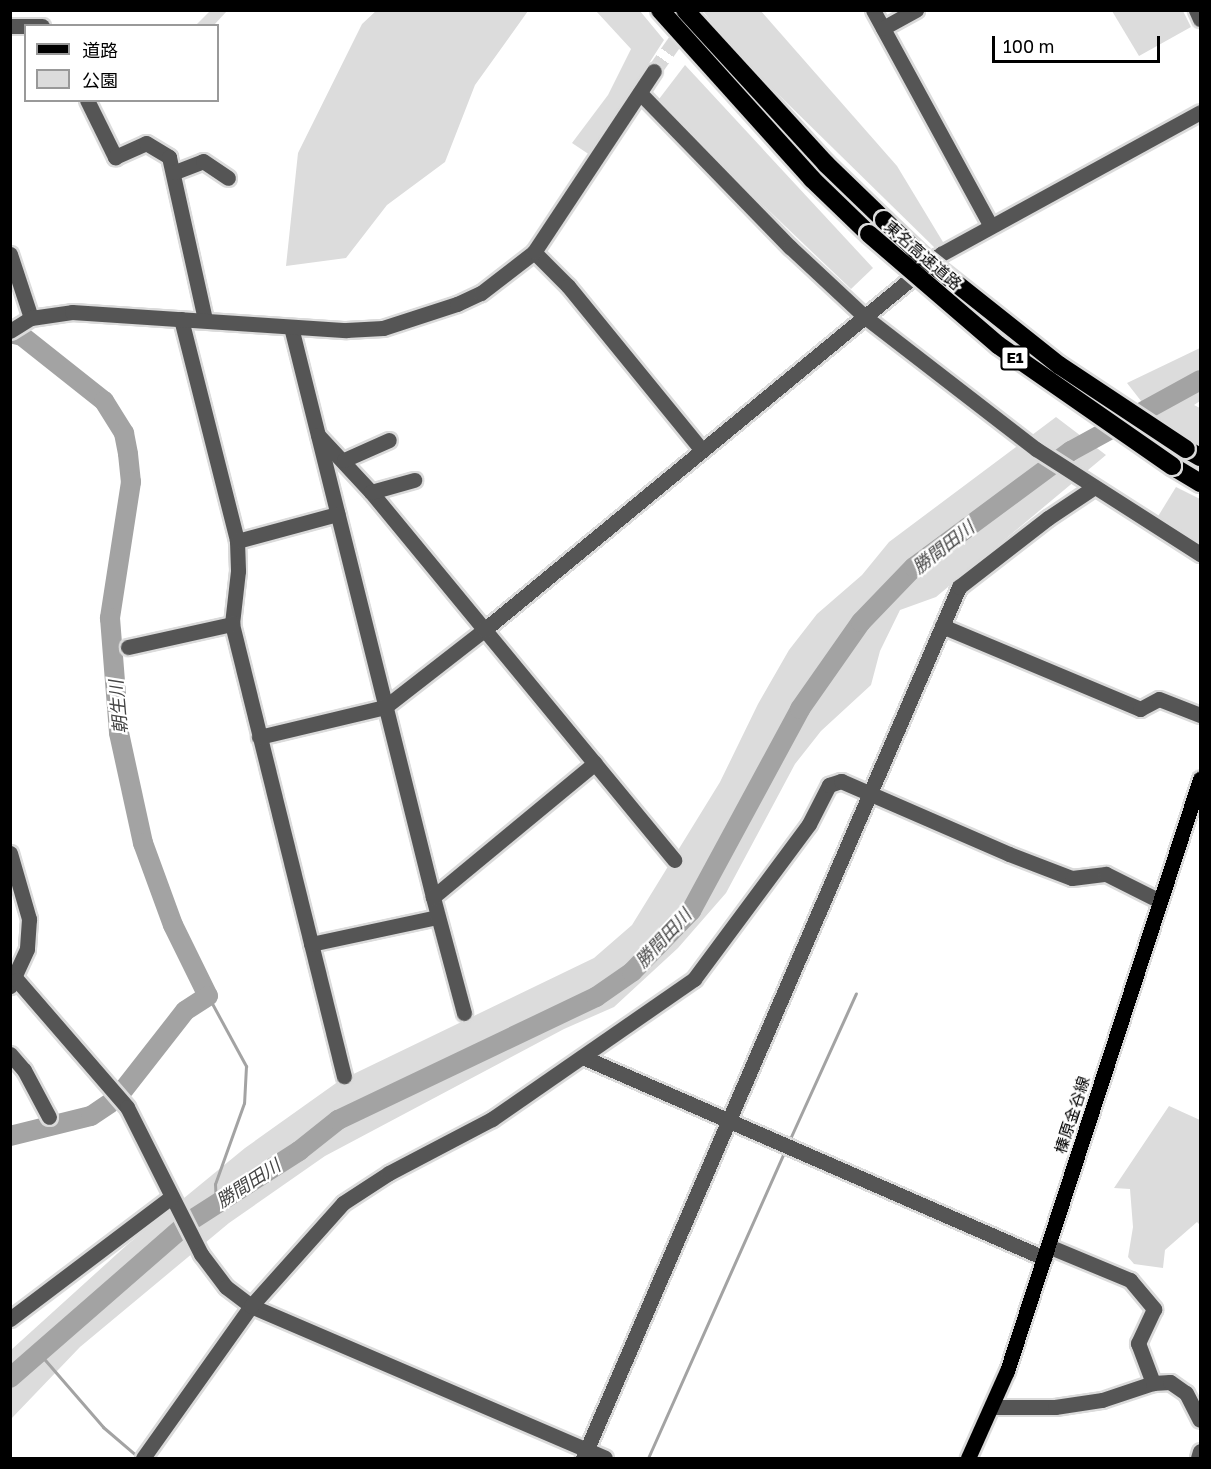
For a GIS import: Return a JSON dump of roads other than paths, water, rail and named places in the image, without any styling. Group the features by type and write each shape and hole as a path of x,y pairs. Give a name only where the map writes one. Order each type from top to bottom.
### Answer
{"highway":[{"name":"東名高速道路","path":"660,10 812,179 869,234 998,345 1200,483"},
{"name":"東名高速道路","path":"686,10 826,164 923,257 1059,365 1193,453"}],"main road":[{"name":"榛原金谷線","path":"969,1458 992,1407 1046,1252 1200,779"}],"street":[{"path":"873,10 991,226"},
{"path":"883,28 916,10"},
{"path":"1196,10 1200,19"},
{"path":"13,329 31,318 72,312 346,330 413,321 481,293 534,252 654,71"},
{"path":"640,93 774,231 865,317 1036,449 1093,488 1200,554"},
{"path":"88,102 116,157 146,143 169,157 175,172 205,320"},
{"path":"259,736 385,706 484,630 701,449 941,254 1200,112"},
{"path":"175,172 203,161 228,178"},
{"path":"534,252 568,286 701,449"},
{"path":"10,254 31,318"},
{"path":"181,319 237,541 238,571 232,624 344,1076"},
{"path":"291,327 437,916 464,1013"},
{"path":"318,435 344,460 371,492 674,860"},
{"path":"344,460 389,440"},
{"path":"371,492 414,480"},
{"path":"585,1455 959,587 1048,518 1093,488"},
{"path":"237,541 337,514"},
{"path":"128,647 232,624"},
{"path":"942,626 1140,709 1159,699 1200,715"},
{"path":"433,897 595,763"},
{"path":"143,1458 251,1306 343,1203 389,1173 492,1119 566,1066 585,1058 694,979 809,824 829,785 841,781 1009,854 1072,878 1106,874 1160,901"},
{"path":"10,853 29,919 27,949 14,983 127,1107 170,1198 201,1254 226,1287 251,1306 585,1455 605,1458"},
{"path":"311,944 437,916"},
{"path":"10,1054 24,1070 49,1118"},
{"path":"585,1058 728,1122 1046,1252 1130,1280 1154,1309 1138,1342 1153,1383"},
{"path":"10,1319 170,1198"},
{"path":"992,1407 1055,1407 1102,1400 1153,1383 1170,1382 1186,1393 1200,1420"},
{"path":"1198,1458 1200,1450"}],"waterway":[{"name":"朝生川","path":"10,333 22,336 104,401 124,433 128,454 131,482 110,618 119,733 143,843 173,925 208,996 185,1011 124,1089"},
{"name":"勝間田川","path":"10,1378 190,1221 299,1151 338,1120 596,997 632,972 691,911 800,709 861,622 914,567 1071,451 1200,380"},
{"path":"789,1141 856,993"},
{"path":"208,996 246,1066 244,1103 215,1184 216,1203"},
{"name":"朝生川","path":"10,1136 91,1116 110,1103"},
{"path":"648,1458 785,1150"},
{"path":"39,1353 103,1427 138,1457"}],"tunnel":[{"path":"654,71 697,10"}]}
